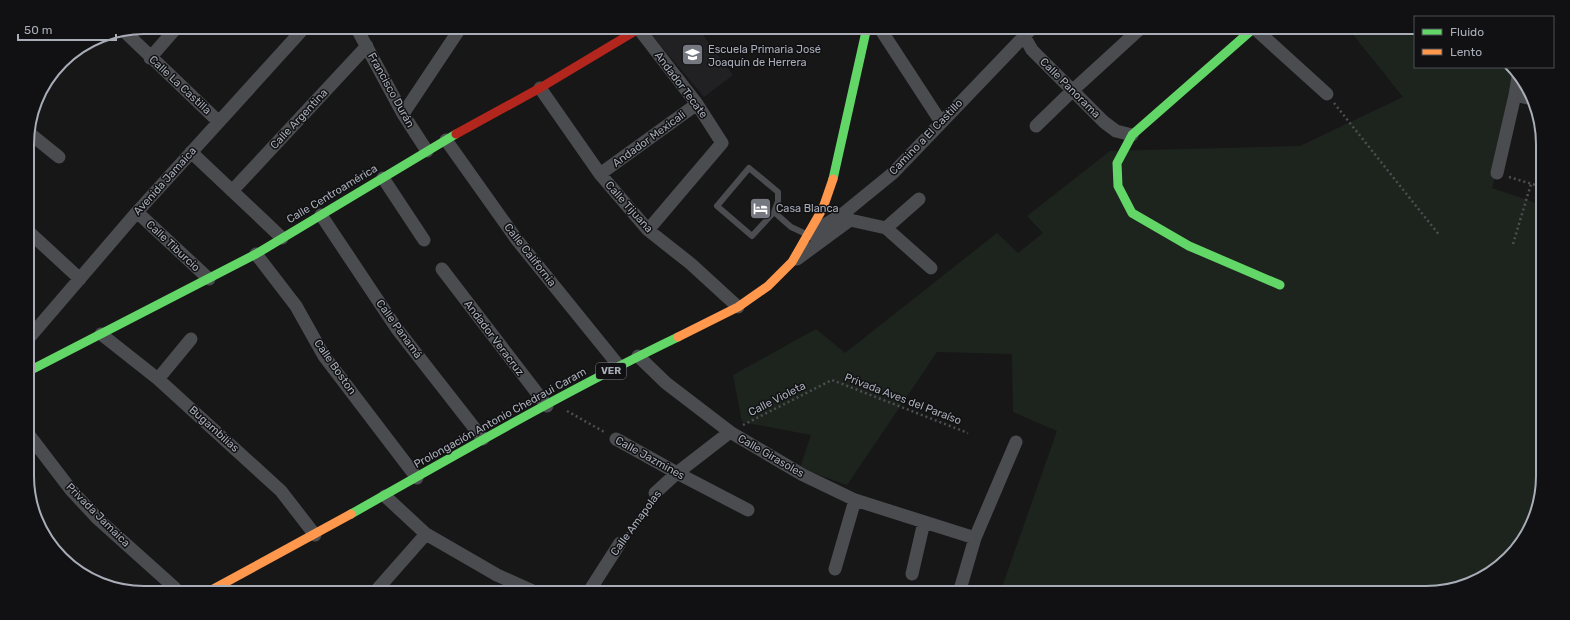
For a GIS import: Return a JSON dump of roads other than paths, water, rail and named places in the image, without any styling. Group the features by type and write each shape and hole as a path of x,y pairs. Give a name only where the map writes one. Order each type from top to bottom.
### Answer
{"street":[{"path":"150,58 171,34"},
{"name":"Avenida Jamaica","path":"34,331 137,212 299,34"},
{"name":"Francisco Durán","path":"360,34 403,114 427,151"},
{"path":"403,114 455,34"},
{"name":"Calle Centroamérica","path":"34,368 256,254 427,151 540,88 630,34"},
{"name":"Andador Tecate","path":"644,34 697,104 722,143 648,230"},
{"name":"Prolongación Antonio Chedraui Caram","path":"219,586 315,535 483,440 619,366 738,307 768,286 792,262 823,208 834,178 865,34"},
{"path":"884,34 941,122"},
{"name":"Camino a El Castillo","path":"792,262 847,216 893,173 1022,34"},
{"name":"Calle Panorama","path":"1027,34 1032,50 1104,122 1116,131 1132,135"},
{"path":"1036,126 1134,34"},
{"path":"1246,34 1132,135 1117,163 1118,186 1132,213 1189,246 1280,285"},
{"path":"1262,34 1326,94"},
{"name":"Calle La Castilla","path":"128,35 150,58 219,122"},
{"name":"Calle Argentina","path":"232,191 367,46"},
{"name":"Calle Tijuana","path":"540,88 600,174 648,230 691,264 738,307"},
{"path":"1497,173 1522,96"},
{"name":"Andador Mexicali","path":"600,174 697,104"},
{"path":"34,137 59,157"},
{"name":"Calle California","path":"446,140 517,240 619,366"},
{"path":"191,152 282,238"},
{"path":"383,178 424,240"},
{"path":"886,228 919,199"},
{"name":"Calle Tiburcio","path":"137,212 209,279"},
{"name":"Calle Panamá","path":"321,215 397,330 483,440"},
{"path":"847,216 886,228 931,268"},
{"name":"Camino a El Castillo","path":"808,235 847,216"},
{"path":"34,237 80,279"},
{"name":"Calle Boston","path":"256,254 296,306 324,356 417,478"},
{"name":"Andador Veracruz","path":"442,269 549,405"},
{"name":"Bugambilias","path":"101,334 158,379 281,491 315,535"},
{"path":"158,379 191,339"},
{"name":"Calle Girasoles","path":"638,356 666,383 730,432 803,475 855,500 975,538"},
{"name":"Calle Amapolas","path":"656,493 677,473 730,432"},
{"name":"Calle Jazmines","path":"616,439 748,510"},
{"name":"Privada Jamaica","path":"34,442 70,490 166,586"},
{"path":"961,586 975,538 1016,442"},
{"path":"385,496 426,534 497,575 521,586"},
{"path":"835,569 855,500"},
{"path":"912,574 924,522"},
{"path":"380,586 426,534"},
{"name":"Calle Amapolas","path":"592,586 620,543"}],"lane":[{"path":"749,168 778,192 778,201 774,212 752,236 717,206 749,168"},
{"path":"774,212 791,227 808,235"}],"place":[{"name":"Escuela Primaria José Joaquín de Herrera","path":"693,55"},
{"name":"Casa Blanca","path":"760,208"}]}
